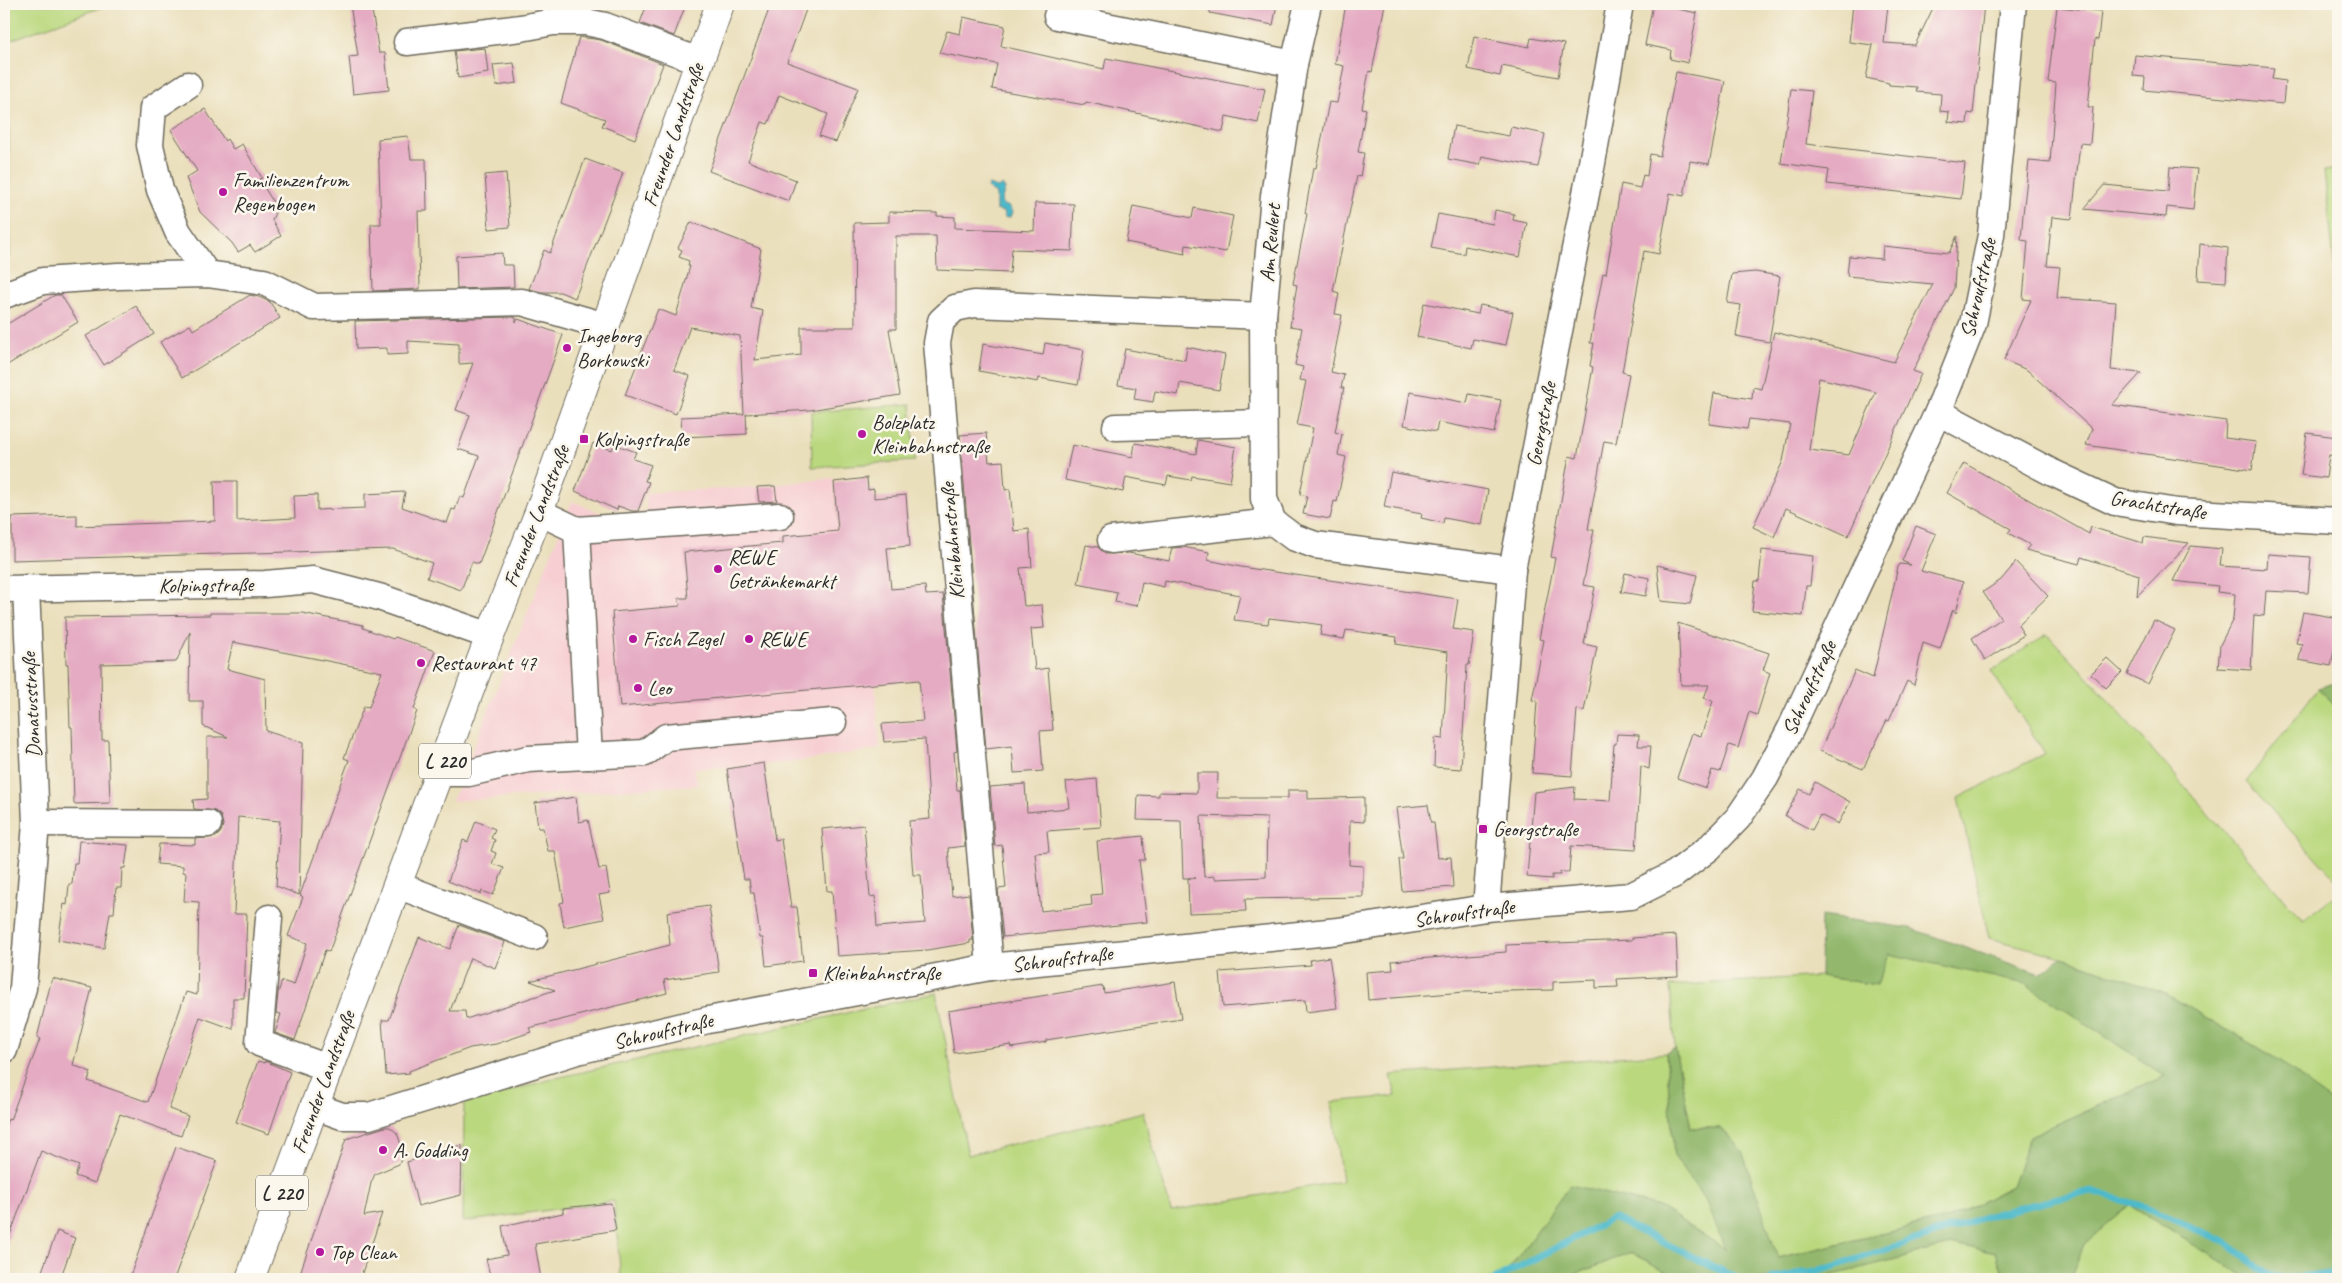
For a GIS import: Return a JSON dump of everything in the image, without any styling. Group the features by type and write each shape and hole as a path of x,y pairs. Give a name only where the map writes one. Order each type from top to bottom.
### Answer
{"main road":[{"name":"Freunder Landstraße","path":"250,1279 490,636 539,512 720,4"}],"street":[{"name":"Am Reulert","path":"1273,522 1264,499 1262,423 1263,316 1274,196 1294,64 1308,4"},
{"name":"Georgstraße","path":"1486,908 1512,570 1592,163 1620,4"},
{"name":"Schroufstraße","path":"314,1106 342,1116 369,1116 577,1051 708,1020 990,967 1338,931 1486,908 1631,896 1675,874 1709,848 1738,818 1765,778 1791,728 1938,412 1973,324 1991,234 2013,4"},
{"path":"1057,16 1294,64"},
{"path":"407,42 522,28 553,22 586,22 605,26 699,61"},
{"path":"188,85 153,108 150,145 160,190 178,232 207,274"},
{"path":"4,295 43,282 118,276 207,274 264,282 314,307 522,302 605,326"},
{"name":"Kleinbahnstraße","path":"990,967 936,343 941,321 954,308 974,304 1263,316"},
{"name":"Grachtstraße","path":"1938,412 2051,472 2115,502 2177,512 2338,521"},
{"path":"1116,426 1262,423"},
{"path":"539,512 577,530 780,516"},
{"path":"1111,540 1273,522 1293,538 1314,545 1512,570"},
{"path":"577,530 589,756"},
{"name":"Kolpingstraße","path":"15,588 265,584 313,580 379,597 490,636"},
{"name":"Donatusstraße","path":"4,1050 22,988 36,823 15,588"},
{"path":"440,774 468,773 528,759 646,753 666,736 833,722"},
{"path":"36,823 208,824"},
{"path":"398,885 534,937"},
{"path":"269,918 259,1043 328,1068"}],"shaded area":[{"path":"833,478 838,538 873,600 946,593 953,677 880,682 880,684 875,685 880,749 787,763 694,769 698,785 452,801 572,501 606,515 646,512 646,493 757,487"}],"green space":[{"path":"4,4 111,4 8,41 10,257 4,257"},
{"path":"2338,169 2338,298 2324,171"},
{"name":"Bolzplatz Kleinbahnstraße","path":"911,404 915,461 812,467 811,412"},
{"path":"2047,634 2093,683 2303,920 2338,893 2338,1108 2280,1061 2166,994 2062,957 1989,938 1958,798 2045,753 1991,671"},
{"path":"2338,682 2338,709 2318,688"},
{"path":"2318,688 2338,709 2338,882 2246,782"},
{"path":"1821,916 1910,928 2040,974 2062,957 2166,994 2280,1061 2338,1108 2338,1277 2326,1279 2249,1279 2129,1205 2084,1244 2071,1279 2005,1279 1996,1253 1954,1244 1818,1279 1679,1279 1631,1252 1564,1279 1502,1279 1570,1185 1660,1207 1725,1249 1708,1204 1674,1156 1666,1053 1675,1048 1691,1128 1721,1128 1742,1151 1778,1258 1949,1218 2012,1186 2030,1136 2165,1076 2026,984 1889,954 1877,985 1820,976"},
{"path":"1889,953 2026,984 2165,1076 2030,1136 2012,1186 1949,1218 1777,1258 1742,1151 1721,1128 1691,1128 1675,1048 1670,986 1820,976 1877,985"},
{"path":"936,993 968,1155 1143,1112 1171,1211 1342,1181 1331,1102 1396,1096 1391,1075 1666,1053 1674,1156 1708,1204 1726,1250 1660,1207 1570,1185 1502,1279 621,1279 614,1201 463,1222 464,1104 556,1078"},
{"path":"2129,1205 2249,1279 2071,1279 2084,1244"},
{"path":"1954,1244 1996,1253 2005,1279 1818,1279"},
{"path":"1632,1252 1679,1279 1564,1279"}],"water":[{"path":"988,185 998,188 1002,185 1005,189 1001,201 1003,205 1009,207 1012,213 1010,217 1005,218 1003,212 996,210 996,194 987,188"}],"building":[{"path":"350,4 371,4 379,53 385,53 389,90 353,94 349,57 358,56"},
{"path":"647,4 686,4 674,36 640,23"},
{"path":"771,4 808,4 787,62 858,88 836,142 819,136 828,114 779,95 768,124 762,122 748,161 796,180 789,201 709,171"},
{"path":"1211,4 1277,4 1273,25 1210,13"},
{"path":"1346,4 1385,4 1372,72 1369,71 1362,108 1366,109 1358,152 1364,153 1360,177 1357,176 1333,291 1339,293 1335,314 1342,315 1331,372 1344,375 1341,388 1344,388 1335,432 1342,434 1338,455 1346,457 1337,502 1334,501 1330,519 1303,514 1307,496 1300,494 1313,428 1297,425 1306,381 1300,380 1303,367 1295,365 1302,328 1290,326 1297,285 1293,284 1307,214 1305,213 1313,168 1316,168 1329,102 1337,103 1344,66 1335,64"},
{"path":"1653,4 1697,13 1688,63 1670,59 1671,50 1645,45"},
{"path":"1853,4 1888,4 1884,43 1915,45 1935,4 1984,4 1973,114 1968,113 1967,124 1948,122 1949,112 1940,111 1941,94 1916,92 1917,87 1889,85 1889,83 1866,78 1873,45 1849,42"},
{"path":"2057,7 2101,11 2098,40 2095,39 2088,107 2093,107 2090,144 2080,143 2072,219 2052,217 2047,266 2060,267 2057,298 2116,302 2111,370 2141,373 2112,405 2226,421 2225,438 2256,442 2252,470 2086,445 2092,429 2027,370 2004,360 2031,300 2023,299 2028,241 2021,240 2023,214 2029,161 2050,163 2056,83 2048,82"},
{"path":"963,17 1005,26 1001,46 1104,69 1106,58 1265,89 1258,123 1226,116 1223,132 1086,102 1085,105 992,89 997,64 939,53 947,31 960,34"},
{"path":"1474,36 1529,47 1531,38 1564,44 1558,77 1502,66 1500,76 1468,69"},
{"path":"579,37 601,40 663,64 635,139 602,126 605,119 561,103"},
{"path":"485,48 488,73 458,78 454,51"},
{"path":"2135,55 2274,68 2272,79 2285,81 2283,104 2144,90 2145,77 2133,76"},
{"path":"514,63 517,83 496,86 493,65"},
{"path":"1676,72 1725,81 1709,164 1690,161 1684,196 1670,193 1659,254 1644,251 1622,372 1629,374 1616,443 1604,441 1588,529 1594,530 1583,585 1595,587 1584,644 1597,647 1584,711 1577,709 1572,776 1532,773 1537,701 1532,700 1544,640 1539,639 1555,558 1551,557 1569,456 1577,458 1593,367 1590,366 1594,343 1590,343 1603,273 1606,274 1621,184 1640,188 1643,175 1647,176 1650,154 1660,156"},
{"path":"1791,89 1812,91 1806,144 1965,163 1961,199 1827,184 1829,170 1781,163"},
{"path":"205,109 225,141 227,139 233,149 242,144 262,178 259,179 277,208 272,220 281,236 255,252 250,245 238,252 232,243 200,212 186,178 197,171 171,130"},
{"path":"1454,126 1509,136 1511,127 1545,134 1538,167 1482,156 1480,165 1448,159"},
{"path":"408,136 411,159 426,159 427,211 418,211 420,289 373,291 371,224 381,224 378,139"},
{"path":"585,159 623,173 575,298 560,292 542,292 529,289 544,250 550,253"},
{"path":"2170,167 2197,169 2193,210 2167,207 2166,217 2084,209 2104,185 2168,191"},
{"path":"506,173 510,227 489,229 485,175"},
{"path":"1035,203 1074,204 1072,251 1012,249 1010,273 937,270 936,236 896,236 896,329 889,329 900,395 810,410 746,414 747,434 682,437 681,417 744,414 740,336 690,327 674,370 690,376 676,414 625,395 658,309 676,316 690,266 688,266 689,261 679,257 682,250 678,248 691,222 761,249 751,308 763,311 755,360 801,355 801,327 855,327 854,223 889,222 889,212 937,213 937,216 955,217 955,228 1034,231"},
{"path":"1133,206 1192,218 1194,208 1233,216 1226,252 1186,245 1185,254 1126,242"},
{"path":"1495,210 1514,214 1513,220 1527,223 1520,257 1465,246 1464,254 1431,248 1438,214 1493,224"},
{"path":"1957,236 1954,288 1913,371 1921,374 1848,536 1786,508 1774,537 1753,527 1783,461 1790,424 1749,419 1747,429 1709,424 1714,393 1752,399 1753,387 1761,389 1774,332 1894,362 1933,284 1847,276 1849,256 1882,259 1883,246 1949,253","holes":["1819,378 1876,392 1849,455 1809,450"]},
{"path":"2200,244 2228,248 2226,282 2198,280"},
{"path":"502,253 503,265 513,265 514,287 457,289 456,256"},
{"path":"1755,272 1780,276 1769,342 1736,336 1741,305 1727,303 1732,274"},
{"path":"55,295 61,295 78,322 4,367 4,326"},
{"path":"250,295 270,302 280,318 182,378 160,342 190,325 193,330"},
{"path":"1424,303 1478,314 1480,305 1513,312 1506,345 1473,339 1471,348 1417,337"},
{"path":"136,306 154,334 104,365 86,336"},
{"path":"516,318 516,322 518,319 563,335 479,564 472,562 461,590 427,578 432,563 393,549 12,560 12,517 77,515 77,526 215,521 214,481 237,481 237,521 295,518 294,496 317,495 317,510 365,508 365,494 405,492 402,507 447,523 452,509 455,510 460,496 464,498 479,456 458,449 470,415 456,410 473,363 459,364 459,344 408,341 408,354 387,355 387,348 356,349 355,321"},
{"path":"1045,343 1084,350 1078,385 1039,378 1038,382 979,371 983,344 1043,355"},
{"path":"1187,347 1225,355 1219,390 1180,383 1178,395 1155,391 1153,402 1134,399 1136,388 1118,385 1125,349 1185,360"},
{"path":"1410,392 1467,403 1469,394 1501,400 1494,433 1438,422 1436,432 1404,425"},
{"path":"986,433 989,462 1003,461 1005,490 1010,489 1014,531 1029,529 1032,567 1020,568 1024,606 1042,605 1044,628 1031,629 1035,670 1048,668 1053,730 1040,731 1043,771 1014,773 1012,746 986,749 960,435"},
{"path":"2307,433 2337,437 2335,456 2329,455 2326,478 2301,475"},
{"path":"1198,440 1236,447 1230,482 1192,476 1191,480 1168,476 1166,485 1126,477 1123,492 1065,480 1072,445 1133,457 1135,443 1196,454"},
{"path":"593,443 612,450 614,444 636,452 633,459 651,465 645,481 649,482 638,511 618,506 617,510 575,491"},
{"path":"1964,463 2089,534 2091,527 2143,543 2144,537 2189,543 2137,596 2139,575 2081,557 2079,564 2026,550 2030,545 2008,533 2011,529 1947,493"},
{"path":"1391,472 1488,490 1482,525 1444,518 1443,523 1421,518 1422,514 1384,507"},
{"path":"867,478 868,490 874,489 874,498 906,495 910,546 887,548 891,589 925,586 926,595 943,594 957,751 954,752 957,790 960,790 965,846 948,848 952,896 969,894 973,940 970,940 970,943 927,950 837,956 832,891 827,891 822,829 864,825 870,897 875,896 877,927 925,923 921,875 913,875 909,821 930,819 925,739 884,742 882,724 923,721 919,680 620,707 612,612 680,606 679,598 688,598 684,552 783,543 783,536 838,531 834,482"},
{"path":"775,486 777,501 759,502 757,487"},
{"path":"1916,526 1936,534 1921,571 1963,582 1956,613 1953,609 1940,649 1923,643 1914,685 1907,681 1889,721 1887,720 1863,769 1820,751 1855,670 1873,678 1898,567 1900,564 1911,565 1902,561"},
{"path":"1086,545 1098,547 1105,554 1129,553 1169,561 1172,548 1183,547 1209,552 1208,560 1241,567 1458,599 1453,629 1474,632 1469,665 1467,665 1461,769 1434,767 1435,738 1443,739 1448,652 1396,644 1397,637 1346,630 1344,639 1320,635 1322,625 1269,618 1268,624 1234,620 1240,595 1165,581 1164,587 1142,582 1137,606 1115,602 1117,592 1078,584"},
{"path":"2191,546 2222,549 2220,566 2267,569 2268,554 2311,557 2308,593 2266,591 2264,616 2254,615 2251,670 2218,668 2220,645 2233,619 2235,594 2217,592 2218,586 2173,581"},
{"path":"1762,550 1813,556 1810,586 1806,586 1803,616 1752,611 1755,581 1759,581"},
{"path":"2016,562 2048,596 2018,625 2024,635 1985,660 1972,638 2001,619 1983,592 2001,580"},
{"path":"1657,565 1697,575 1690,604 1661,601"},
{"path":"1625,573 1649,578 1646,596 1621,592"},
{"path":"2303,612 2338,618 2338,630 2331,666 2299,660 2302,644 2296,643"},
{"path":"210,613 302,613 363,625 363,628 393,639 395,637 435,651 414,709 417,711 329,952 325,950 295,1040 275,1033 281,1014 276,1013 278,993 282,981 294,985 307,943 288,936 303,897 300,895 349,760 344,758 364,706 369,707 382,672 233,642 227,669 265,679 266,731 303,743 299,895 276,886 280,821 238,817 234,914 247,914 244,998 233,998 233,1029 200,1017 169,1109 188,1116 181,1136 120,1114 95,1183 75,1176 79,1166 41,1151 6,1246 4,1246 4,1130 8,1119 10,1120 40,1039 37,1038 52,978 92,988 73,1065 91,1072 88,1081 148,1102 186,992 197,995 199,902 184,901 186,873 183,872 183,866 157,864 159,844 195,845 195,839 216,837 221,832 223,825 221,816 215,811 194,809 193,800 207,799 207,737 228,737 203,726 203,701 189,701 190,632 176,662 101,664 102,740 108,740 110,803 74,804 72,727 70,727 65,617 210,615"},
{"path":"2154,620 2175,630 2148,684 2127,674"},
{"path":"1678,623 1769,653 1763,670 1770,673 1757,715 1749,712 1738,748 1729,745 1720,772 1712,770 1706,788 1677,778 1692,733 1701,736 1713,701 1704,698 1709,685 1681,685"},
{"path":"2107,658 2122,672 2106,688 2091,674"},
{"path":"1617,734 1639,735 1638,746 1651,746 1649,769 1641,766 1636,850 1571,846 1569,872 1560,872 1560,875 1552,875 1552,879 1527,877 1534,792 1575,787 1574,799 1610,801 1614,744 1616,744"},
{"path":"764,763 775,840 781,839 791,907 797,907 803,961 766,966 763,938 760,938 754,893 751,893 749,879 744,879 727,769"},
{"path":"1197,773 1218,773 1217,798 1288,798 1288,790 1308,790 1308,799 1364,797 1364,822 1350,821 1349,865 1363,866 1363,897 1245,899 1246,911 1189,913 1188,878 1183,878 1181,821 1137,820 1138,795 1159,796 1159,792 1197,793","holes":["1201,816 1267,818 1266,877 1215,879 1215,876 1204,877"]},
{"path":"1097,779 1101,827 1047,831 1049,852 1035,853 1041,911 1092,905 1091,895 1102,894 1097,841 1143,836 1145,860 1139,860 1147,922 1003,937 998,889 1006,888 1002,845 995,846 990,787 1025,784 1027,812 1069,808 1066,782"},
{"path":"1815,782 1850,802 1838,824 1820,815 1812,830 1785,816 1800,789 1809,794"},
{"path":"576,797 579,822 588,820 599,869 606,868 610,893 599,895 604,919 564,927 560,903 564,902 555,851 548,851 543,828 538,828 535,803"},
{"path":"1428,805 1431,823 1434,823 1438,858 1451,857 1453,887 1402,891 1399,859 1403,859 1396,808"},
{"path":"476,821 495,829 491,838 495,840 491,851 496,853 492,864 504,868 493,895 482,891 481,894 448,881 463,840 468,842"},
{"path":"79,841 128,845 125,868 122,868 121,888 116,888 114,913 110,913 104,948 58,940 64,904 67,905 69,884 72,884 74,863 77,863"},
{"path":"709,906 719,972 664,980 667,993 529,1028 531,1032 496,1044 470,1048 409,1071 410,1073 386,1075 382,1020 389,1020 419,937 450,949 459,925 505,942 495,968 470,958 450,1011 465,1011 466,1019 555,990 530,981 670,945 667,912"},
{"path":"1676,935 1678,976 1617,979 1618,987 1596,988 1596,980 1553,982 1553,990 1464,992 1368,1000 1366,972 1393,970 1392,961 1506,952 1506,945 1632,940 1632,938"},
{"path":"1329,957 1337,1008 1306,1012 1305,1000 1223,1007 1220,972 1311,965 1310,960"},
{"path":"1175,982 1181,1019 1046,1040 1046,1042 1012,1048 1011,1045 954,1053 948,1011 1103,986 1104,993"},
{"path":"258,1061 265,1063 265,1061 290,1072 269,1134 236,1122"},
{"path":"390,1127 397,1133 404,1153 399,1164 375,1174 371,1183 364,1216 382,1213 360,1279 298,1279 346,1139"},
{"path":"462,1145 461,1195 418,1206 407,1162"},
{"path":"176,1147 217,1161 174,1279 129,1279"},
{"path":"611,1203 616,1230 535,1244 541,1279 491,1279 486,1259 507,1255 502,1226 563,1213 563,1208"},
{"path":"57,1231 75,1238 60,1279 39,1279"}],"waterway":[{"path":"1772,1279 1829,1268 1994,1214 2091,1191 2145,1207 2226,1242 2268,1275 2284,1279 2338,1272"},
{"path":"1496,1279 1613,1218 1738,1279"}],"place":[{"name":"Familienzentrum Regenbogen","path":"223,192"},
{"name":"Ingeborg Borkowski","path":"567,348"},
{"name":"Bolzplatz Kleinbahnstraße","path":"862,434"},
{"name":"Kolpingstraße","path":"584,439"},
{"name":"REWE Getränkemarkt","path":"718,569"},
{"name":"Fisch Zegel","path":"633,639"},
{"name":"REWE","path":"749,639"},
{"name":"Restaurant 47","path":"421,663"},
{"name":"Leo","path":"638,688"},
{"name":"Georgstraße","path":"1483,829"},
{"name":"Kleinbahnstraße","path":"813,973"},
{"name":"A. Godding","path":"383,1150"},
{"name":"Top Clean","path":"320,1252"}]}
